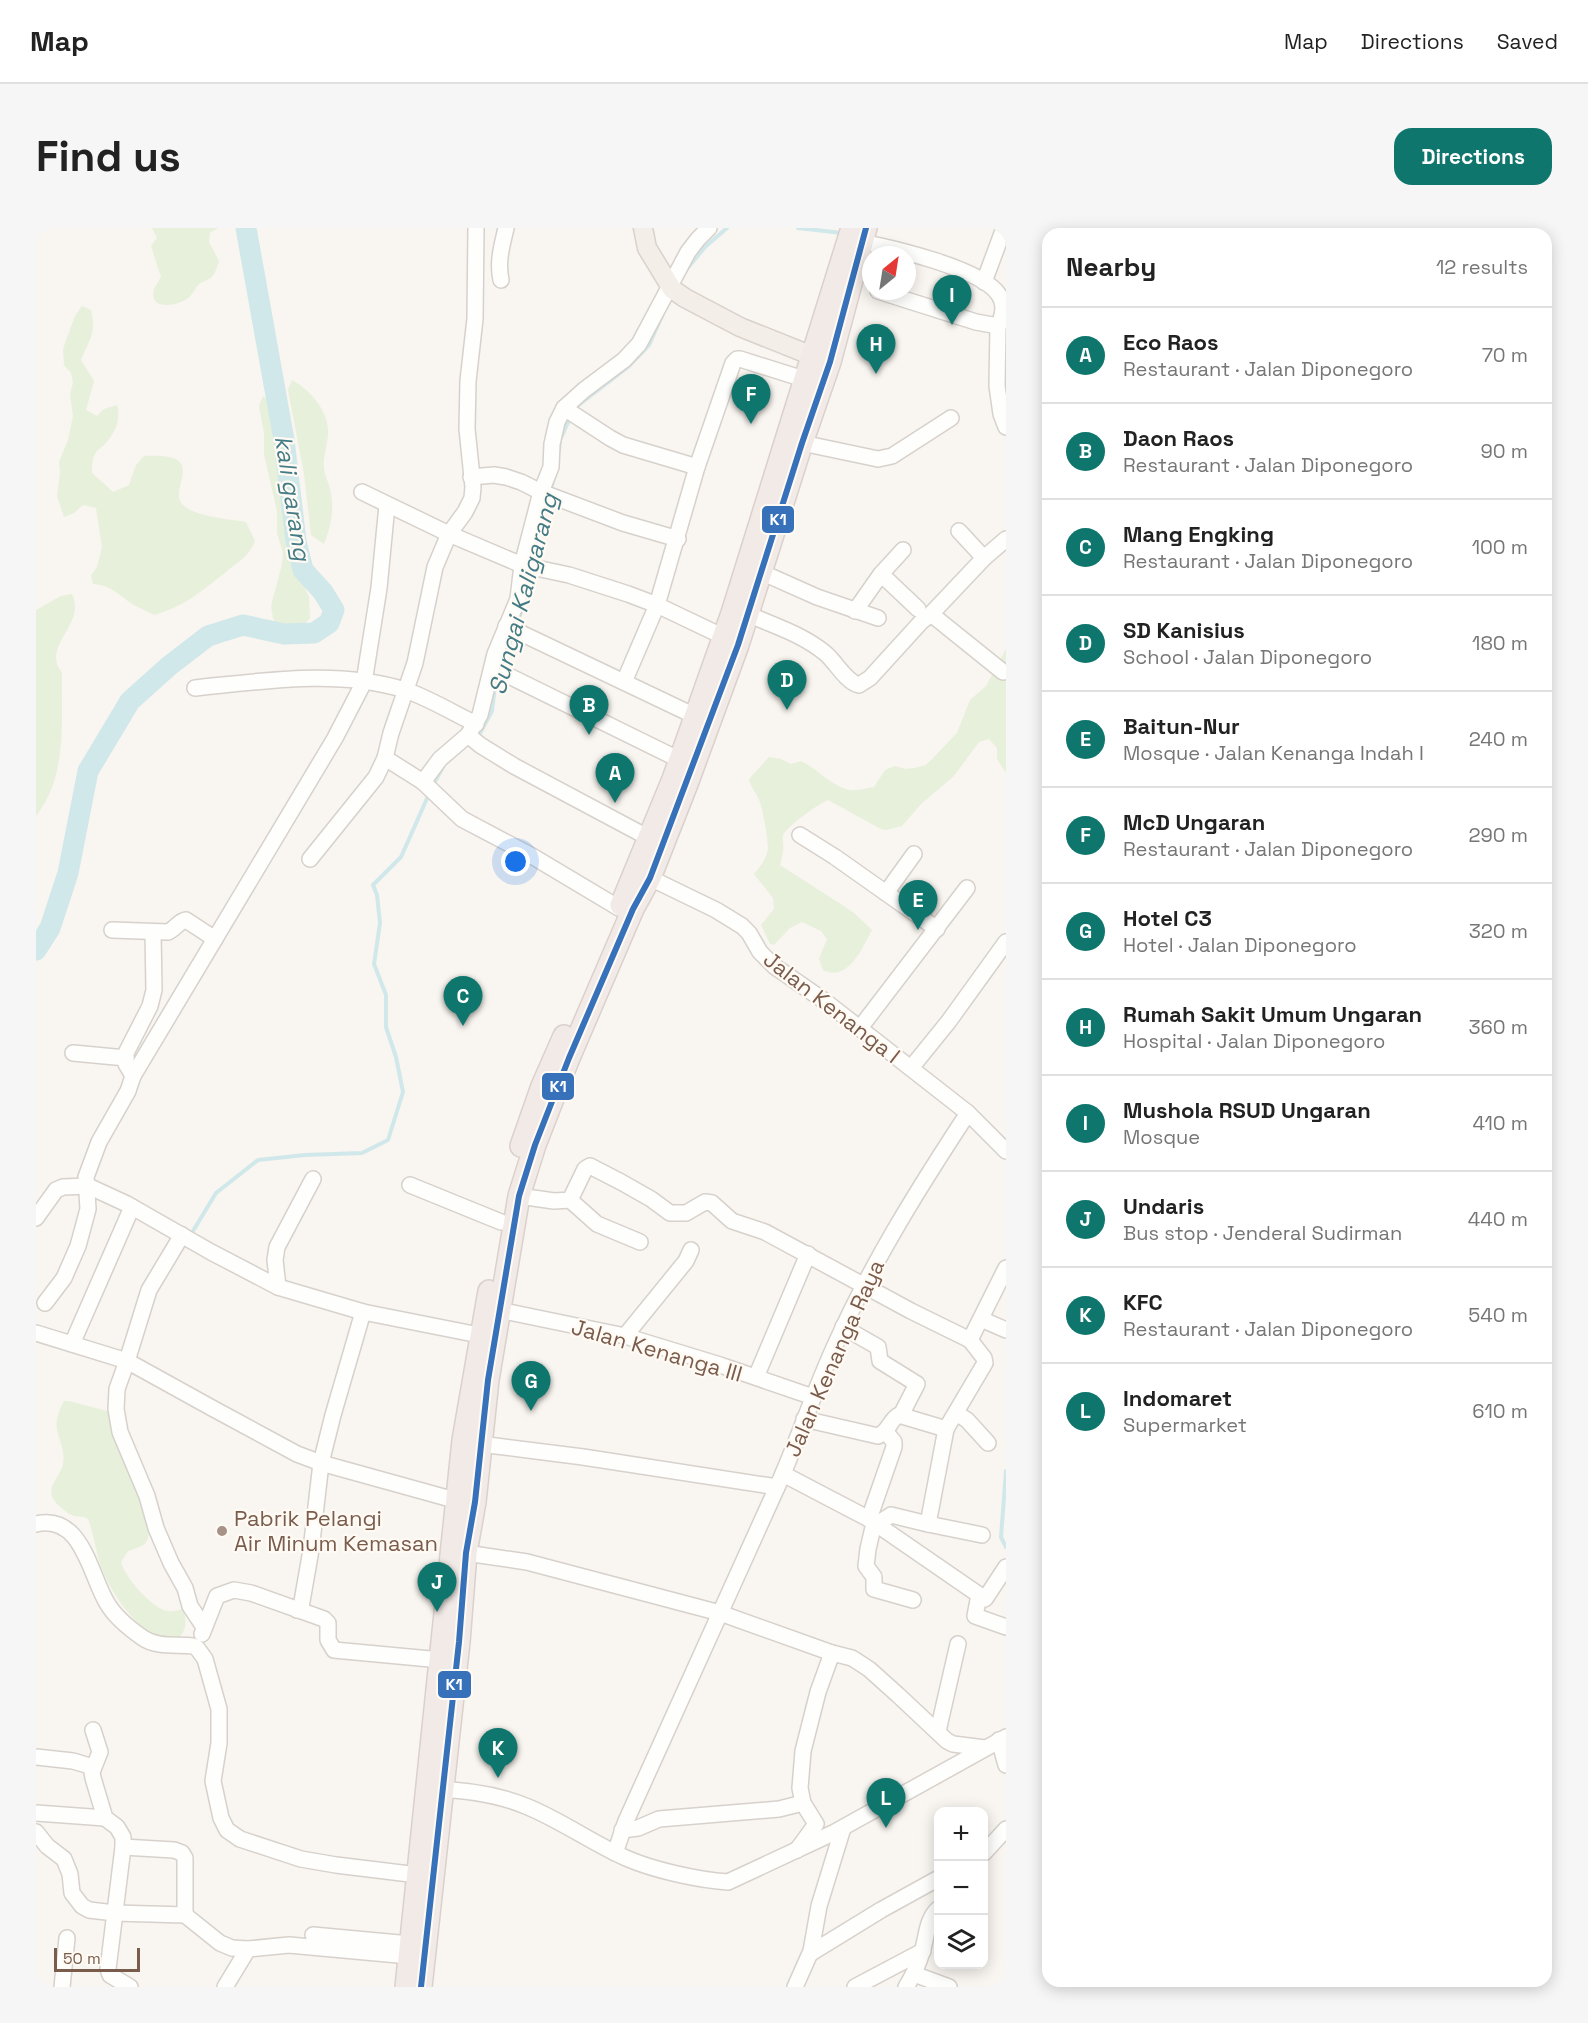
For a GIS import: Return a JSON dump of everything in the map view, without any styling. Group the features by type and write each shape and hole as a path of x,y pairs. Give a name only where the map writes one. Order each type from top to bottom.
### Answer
{"highway":[{"path":"821,360 862,286 854,234"},
{"path":"459,1545 475,1502 487,1337 501,1222 531,1114 612,943 650,878 695,716 724,637 781,459 821,360 854,234"},
{"path":"421,1987 448,1648 459,1545 458,1501 463,1440 487,1337 499,1310 519,1196 535,1145 612,943 619,908 680,774 748,614 802,443 813,382"},
{"path":"406,1987 418,1875 436,1789"}],"main road":[{"path":"643,228 647,248 676,291 740,327 821,360"}],"street":[{"path":"310,859 376,777 385,758 421,641 435,567 449,534 469,505 472,487 467,429 468,381 475,319 476,228"},
{"path":"501,280 498,266 506,228"},
{"path":"427,785 440,759 474,735 486,699 492,660 510,629 528,567 551,466 554,432 567,410 584,390 633,351 676,291 688,252 709,228"},
{"path":"984,282 1004,228"},
{"path":"854,234 924,256 984,282 994,289 1002,302 1002,318 998,327 997,386 1001,414 1006,427"},
{"path":"906,300 998,327"},
{"path":"624,682 657,605 697,467 732,366 737,359 813,382"},
{"path":"567,410 623,445 697,467"},
{"path":"802,443 878,459 892,456 951,418"},
{"path":"471,477 494,475 506,477 623,523 678,538"},
{"path":"362,492 449,534 528,567 569,575 657,605 724,637"},
{"path":"45,1303 64,1278 81,1236 88,1209 86,1177 94,1155 128,1091 133,1076 335,738 364,682 380,588 387,505"},
{"path":"959,531 984,558"},
{"path":"748,614 812,644 836,663 849,680 859,685 870,678 921,622 925,611 1006,539"},
{"path":"855,611 881,574 903,550"},
{"path":"761,572 817,597 878,618"},
{"path":"881,574 1003,672"},
{"path":"510,629 695,716"},
{"path":"505,674 680,774"},
{"path":"195,688 303,677 364,682 406,690 590,808 649,838"},
{"path":"385,758 427,785 462,819 541,861 619,908"},
{"path":"800,835 835,856 937,929"},
{"path":"886,893 914,854"},
{"name":"Jalan Kenanga I","path":"650,878 735,921 749,933 760,952 774,966 860,1028 968,1113 1006,1151"},
{"path":"860,1028 967,888"},
{"path":"112,930 168,932 186,920 215,939"},
{"path":"133,1076 126,1064 126,1053 150,1006 154,990 153,932"},
{"path":"911,1068 949,1021 1006,942"},
{"path":"73,1053 126,1058"},
{"name":"Jalan Kenanga Raya","path":"615,1853 622,1830 780,1480 843,1327 899,1222 968,1113"},
{"path":"570,1200 585,1169 593,1166 651,1199 670,1213 686,1213 705,1202 712,1203 732,1221 765,1232 911,1311 970,1340 985,1361 946,1429 927,1524"},
{"path":"278,1287 275,1260 277,1247 313,1179"},
{"path":"410,1185 501,1222"},
{"path":"36,1218 56,1190 63,1187 88,1186 110,1195 278,1287 363,1312 487,1337"},
{"path":"519,1196 554,1201 570,1200 597,1224 640,1242"},
{"path":"72,1344 132,1207"},
{"path":"182,1235 149,1290 117,1389 116,1409 120,1432 147,1496 156,1528 185,1588 190,1606 204,1627"},
{"path":"625,1336 686,1261 691,1250"},
{"path":"756,1377 808,1254"},
{"path":"970,1340 1002,1287 1006,1268"},
{"name":"Jalan Kenanga III","path":"499,1310 625,1336 813,1397"},
{"path":"297,1610 301,1607 311,1550 321,1463 363,1312"},
{"path":"981,1319 1006,1330"},
{"path":"843,1327 878,1347 880,1361 916,1383 917,1386 901,1415"},
{"path":"36,1334 128,1360 297,1454 321,1463 458,1501"},
{"path":"956,1413 967,1420 988,1443"},
{"path":"804,1419 878,1436 886,1431 896,1416 901,1415 946,1429"},
{"path":"886,1431 894,1442 894,1448 873,1522 866,1562 867,1568 874,1577 874,1589 913,1600"},
{"path":"480,1444 780,1480 873,1522 987,1599 1006,1567"},
{"path":"873,1522 891,1515 982,1534"},
{"path":"36,1524 52,1523 72,1534 79,1543 106,1603 144,1639 156,1644 197,1648 205,1659 219,1709 219,1743 213,1781 221,1818 227,1830 240,1839 301,1859 418,1875"},
{"path":"459,1545 720,1613 852,1658 869,1669 951,1743 985,1748"},
{"path":"197,1648 217,1596 234,1590 251,1593 310,1613 326,1621 328,1640 334,1650 448,1648"},
{"path":"979,1595 975,1616 1006,1628"},
{"path":"938,1731 958,1644"},
{"path":"802,1849 816,1824 803,1803 800,1788 803,1751 818,1692 832,1653"},
{"path":"93,1730 100,1752 93,1767 93,1778 105,1818"},
{"path":"436,1789 483,1793 529,1807 615,1853 643,1865 728,1882 802,1849 1003,1739 1006,1766"},
{"path":"36,1757 73,1761 93,1767"},
{"path":"622,1830 638,1828 659,1819 779,1809 803,1803"},
{"path":"36,1813 105,1818 117,1827 123,1837 108,1970 110,1975 130,1987"},
{"path":"988,1849 1006,1829"},
{"path":"811,1953 819,1906 838,1830"},
{"path":"36,1832 64,1859 70,1874 72,1893 79,1903 89,1910 185,1916 220,1943 232,1948 248,1949 282,1945 409,1950"},
{"path":"123,1847 174,1850 182,1853 185,1858 185,1916"},
{"path":"795,1987 804,1963 811,1953 934,1881"},
{"path":"934,1915 930,1921 923,1951 910,1981 949,1987"},
{"path":"313,1935 409,1950"},
{"path":"62,1987 67,1938"},
{"path":"225,1987 248,1949"},
{"path":"855,1987 923,1951"}],"green space":[{"path":"152,228 218,228 210,233 209,242 219,261 212,277 199,284 189,297 170,305 159,304 153,296 161,277 151,246 157,238"},
{"path":"82,306 91,310 93,318 91,336 81,360 94,381 86,410 97,416 104,409 117,405 118,411 118,421 114,431 94,456 92,473 113,492 129,485 136,465 144,456 164,456 176,459 182,465 183,472 179,497 182,504 203,515 246,522 255,541 243,559 201,591 176,607 155,615 134,605 108,587 93,584 91,575 97,567 102,547 96,508 83,505 74,513 64,517 57,496 59,462 68,440 73,416 70,394 73,383 71,373 64,365 63,349 75,316"},
{"path":"292,380 318,403 328,427 324,470 331,493 332,508 331,522 324,544 311,535 304,474 288,390"},
{"path":"263,396 266,399 280,444 290,554 309,597 310,618 303,625 294,627 276,623 271,606 283,553 277,533 277,511 264,454 264,433 259,406"},
{"path":"72,594 75,605 74,615 56,653 57,663 62,673 61,748 53,783 36,816 36,610 61,596"},
{"path":"1006,649 1006,773 997,759 997,748 989,739 979,742 954,776 922,803 902,826 881,829 828,800 803,816 789,827 783,836 780,865 853,912 872,930 854,961 840,972 832,973 823,970 819,959 827,939 821,931 802,922 790,928 774,945 770,944 761,925 774,909 773,898 754,874 766,855 767,838 761,804 749,779 769,757 791,764 801,761 838,786 853,790 874,787 885,770 895,766 905,769 926,765 957,733 970,700 986,686"},
{"path":"64,1401 107,1411 110,1415 149,1525 145,1544 128,1551 121,1562 133,1583 147,1599 162,1609 170,1611 183,1609 185,1625 183,1633 177,1640 160,1638 149,1632 130,1615 114,1593 102,1570 88,1519 68,1513 59,1506 51,1494 51,1489 63,1464 57,1421"}],"waterway":[{"name":"kali garang","path":"36,950 50,928 68,873 88,771 130,701 169,666 208,636 243,625 284,634 314,633 329,623 334,610 323,592 303,570 296,541 284,440 246,228"},
{"name":"Sungai Kaligarang","path":"686,270 705,247 727,228"},
{"name":"Sungai Kaligarang","path":"798,228 842,233"},
{"name":"Sungai Kaligarang","path":"576,407 628,367 649,345 662,316"},
{"name":"Sungai Kaligarang","path":"1005,339 1006,354"},
{"name":"Sungai Kaligarang","path":"559,451 560,440 571,416"},
{"name":"Sungai Kaligarang","path":"550,492 555,474"},
{"name":"Sungai Kaligarang","path":"533,565 536,540"},
{"name":"Sungai Kaligarang","path":"516,625 525,603 532,572"},
{"name":"Sungai Kaligarang","path":"497,673 514,632"},
{"name":"Sungai Kaligarang","path":"478,737 492,711 495,686"},
{"name":"Sungai Kaligarang","path":"432,787 443,767"},
{"name":"Sungai Kaligarang","path":"193,1231 216,1193 258,1160 305,1155 362,1153 388,1140 403,1092 396,1057 386,1027 386,995 374,964 380,923 377,895 373,885 401,857 429,794"},
{"path":"1006,1471 1001,1537 1006,1547"}],"transit line":[{"name":"K1","path":"421,1987 459,1642 466,1553 475,1502 488,1380 519,1196 535,1145 569,1058 633,909 650,878 738,645 830,362 866,228"}],"place":[{"name":"Mushola RSUD Ungaran","path":"952,325"},
{"name":"Rumah Sakit Umum Ungaran","path":"876,374"},
{"name":"McD Ungaran","path":"751,424"},
{"name":"SD Kanisius","path":"787,710"},
{"name":"Daon Raos","path":"589,735"},
{"name":"Eco Raos","path":"615,803"},
{"name":"Baitun-Nur","path":"918,930"},
{"name":"Mang Engking","path":"463,1026"},
{"name":"Hotel C3","path":"531,1411"},
{"name":"Pabrik Pelangi Air Minum Kemasan","path":"222,1531"},
{"name":"Undaris","path":"437,1612"},
{"name":"KFC","path":"498,1778"},
{"name":"Indomaret","path":"886,1828"}]}
